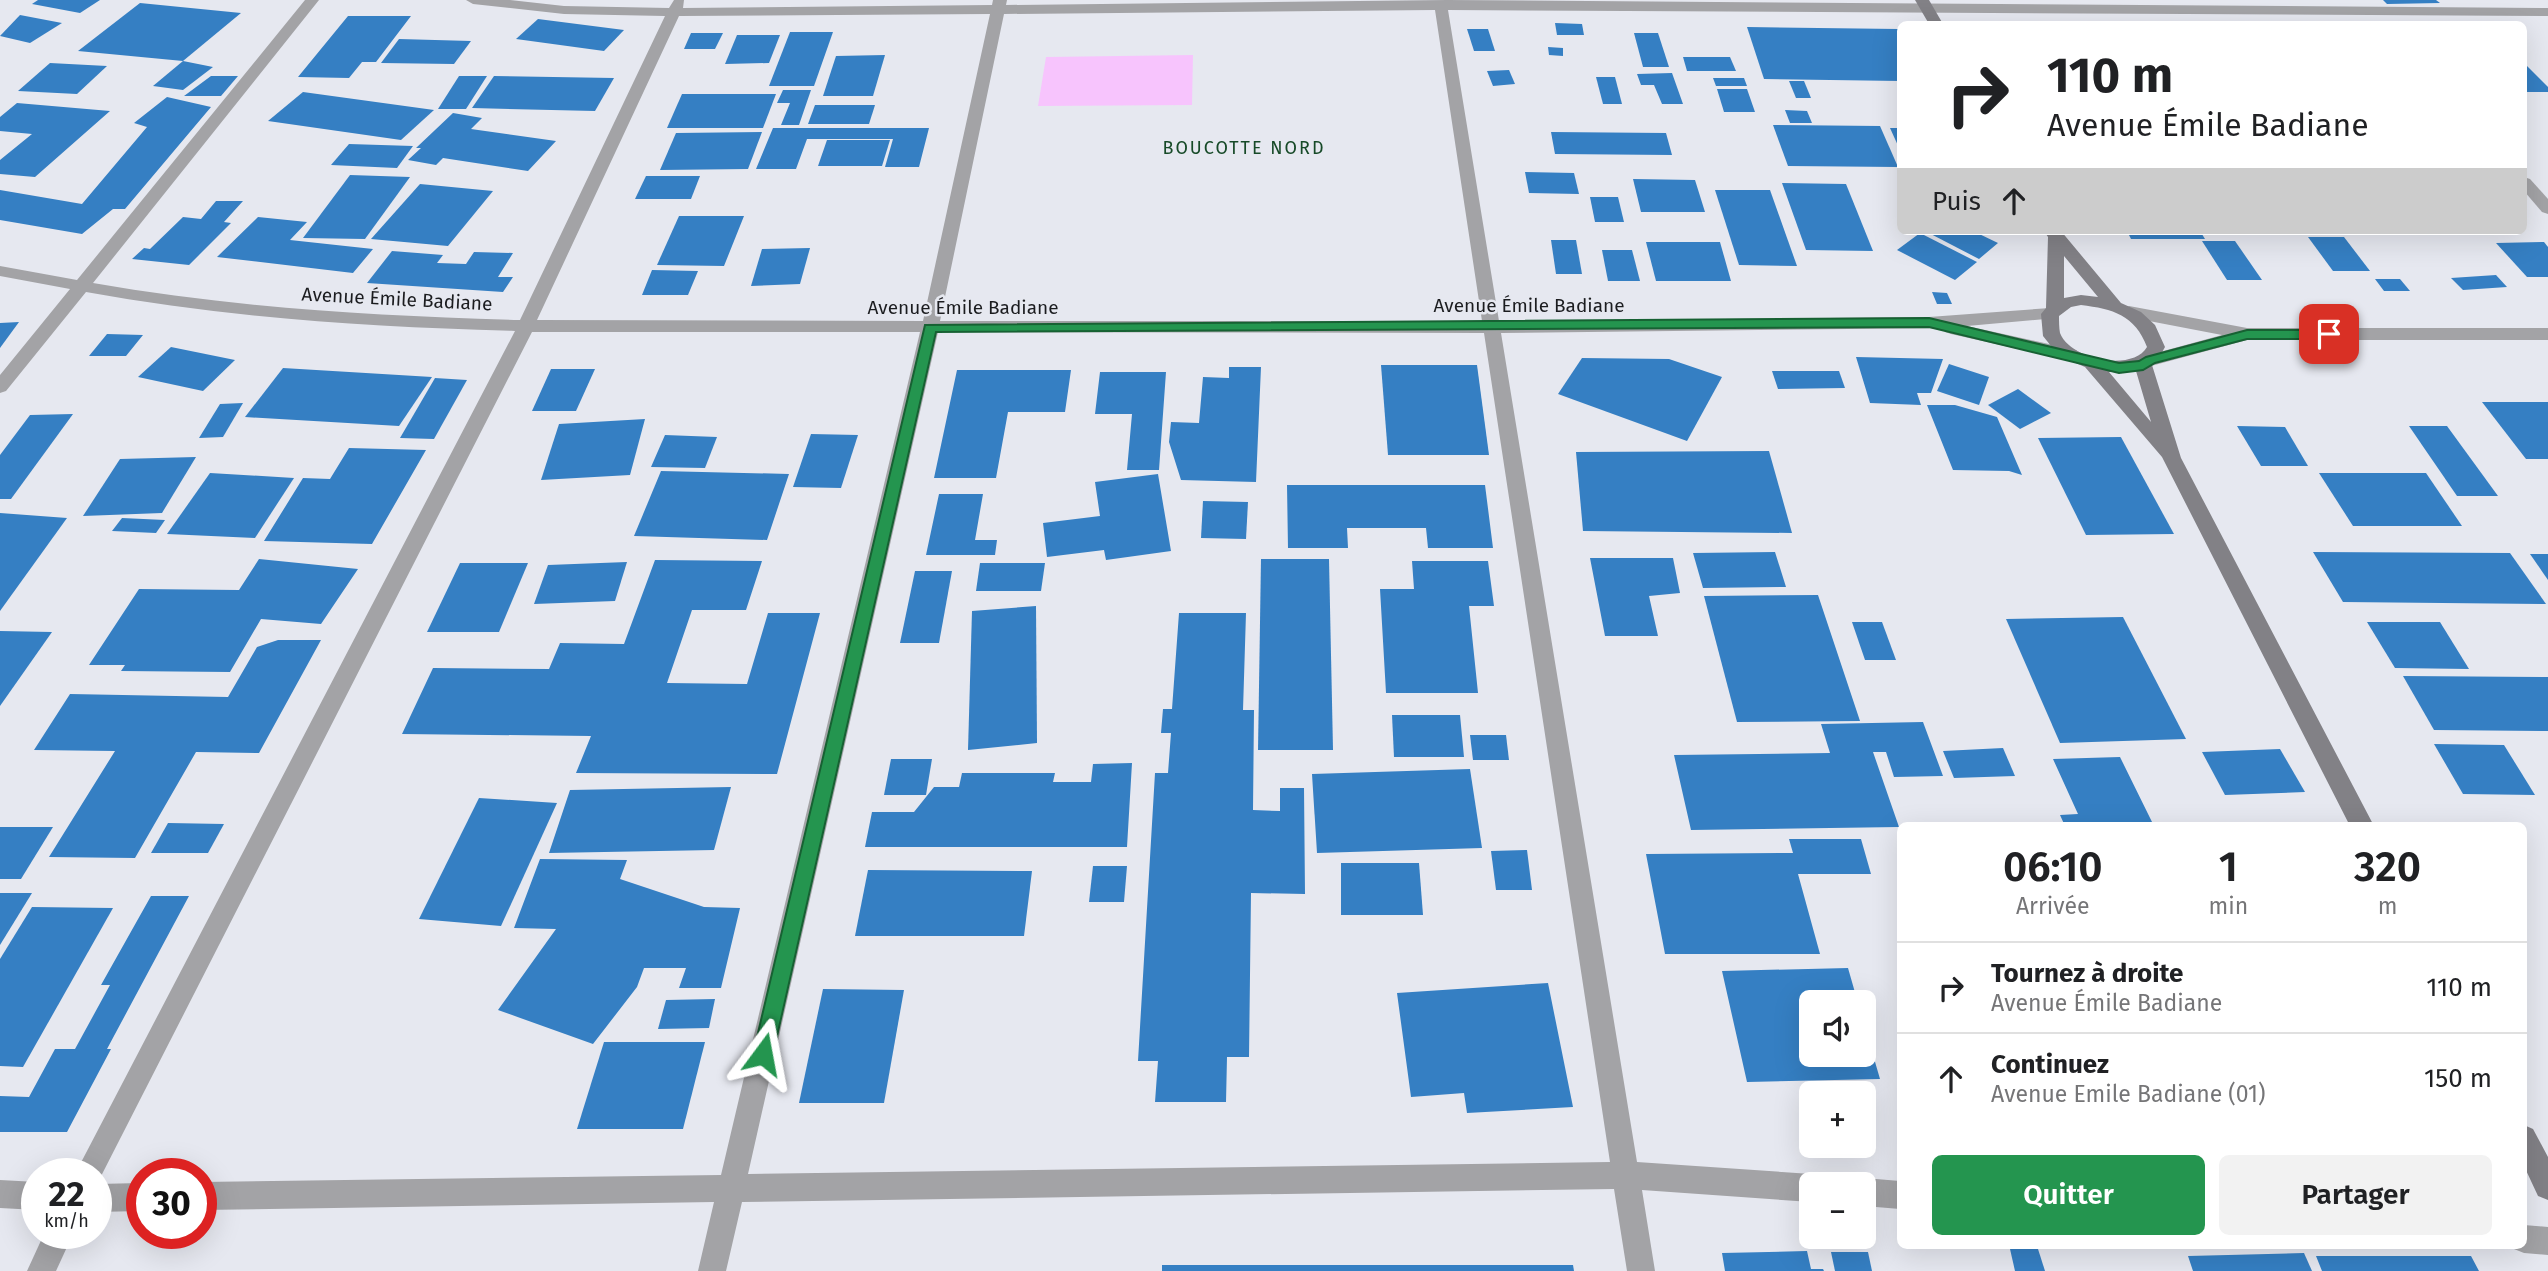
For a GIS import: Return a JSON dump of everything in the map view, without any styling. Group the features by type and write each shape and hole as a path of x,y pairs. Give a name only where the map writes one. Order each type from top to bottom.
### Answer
{"street":[{"path":"0,387 312,0"},
{"path":"473,0 564,10 677,6 1440,3 2362,6 2548,12"},
{"path":"1440,3 1641,1271"},
{"path":"1924,4 1934,21"},
{"path":"712,1271 930,328 999,5"},
{"path":"97,1158 526,326 677,6"},
{"path":"2362,6 2376,21"},
{"path":"2527,185 2548,209"},
{"path":"2054,235 2053,311 2048,324 2051,335 2083,360 2172,458"},
{"path":"2055,235 2122,309 2145,324 2155,337 2157,349 2147,363"},
{"name":"Avenue Émile Badiane","path":"0,271 203,305 380,323 930,328 1929,323"},
{"path":"1929,323 2053,311 2081,300 2247,334 2548,334"},
{"path":"1929,323 2119,368 2147,363 2247,334"},
{"path":"2147,363 2172,458 2360,822"},
{"path":"2527,1145 2548,1186"},
{"path":"217,1196 1626,1175 1799,1187"},
{"path":"1876,1193 1897,1195"},
{"path":"0,1194 21,1195"},
{"path":"2527,1239 2548,1241"},
{"path":"41,1271 52,1249"}],"shaded area":[{"path":"1193,55 1192,105 1038,106 1046,57"}],"building":[{"path":"38,0 100,0 80,13 32,4"},
{"path":"2383,0 2436,0 2440,3 2387,4"},
{"path":"140,3 241,13 183,61 78,51"},
{"path":"20,15 62,23 30,43 0,36"},
{"path":"348,16 411,16 376,62 362,62 349,78 298,77"},
{"path":"538,19 624,30 604,51 516,39"},
{"path":"1555,23 1582,24 1584,35 1557,35"},
{"path":"1747,27 1897,29 1897,81 1764,79"},
{"path":"1467,29 1488,29 1495,51 1474,51"},
{"path":"790,32 833,32 814,86 769,86"},
{"path":"691,33 723,33 715,49 684,49"},
{"path":"1634,33 1658,33 1669,67 1643,67"},
{"path":"737,35 780,35 769,63 725,64"},
{"path":"399,39 471,41 454,64 381,63"},
{"path":"1548,47 1563,48 1563,56 1549,55"},
{"path":"885,55 873,96 823,96 836,56"},
{"path":"1683,57 1730,57 1736,71 1687,71"},
{"path":"183,61 213,67 183,90 153,86"},
{"path":"50,63 107,66 77,94 18,91"},
{"path":"2527,66 2548,87 2548,92 2527,92"},
{"path":"1509,70 1515,84 1493,86 1487,71"},
{"path":"1672,73 1683,104 1662,104 1654,85 1641,85 1637,74"},
{"path":"211,76 238,76 221,96 184,96"},
{"path":"459,76 487,76 466,109 438,109"},
{"path":"494,76 614,78 595,111 472,108"},
{"path":"1596,77 1615,77 1622,104 1603,104"},
{"path":"1713,78 1744,78 1747,86 1716,86"},
{"path":"1789,81 1804,81 1811,98 1796,98"},
{"path":"1717,89 1747,89 1755,112 1724,112"},
{"path":"783,90 811,90 799,125 781,125 790,103 777,103"},
{"path":"303,92 434,110 401,140 268,121"},
{"path":"682,94 776,94 763,128 667,128"},
{"path":"167,97 211,107 125,209 113,209 82,234 0,220 0,190 82,204 147,127 134,123"},
{"path":"17,103 110,111 35,177 0,174 0,160 32,134 0,131 0,117"},
{"path":"815,105 875,105 869,124 808,124"},
{"path":"1785,110 1807,111 1812,123 1790,123"},
{"path":"453,113 482,118 471,129 556,141 528,171 443,158 436,165 408,160 421,148 416,148"},
{"path":"1773,125 1880,126 1897,165 1897,167 1788,166"},
{"path":"773,128 929,128 919,167 885,167 893,139 807,139 796,169 756,169"},
{"path":"1890,128 1897,128 1897,143"},
{"path":"762,132 748,169 660,170 676,133"},
{"path":"1551,132 1666,133 1672,155 1555,154"},
{"path":"827,140 890,140 882,166 818,166"},
{"path":"349,144 413,146 397,168 331,165"},
{"path":"1525,172 1574,173 1579,194 1529,193"},
{"path":"350,175 410,177 365,239 303,238"},
{"path":"646,176 700,176 691,199 635,199"},
{"path":"1633,179 1695,180 1705,212 1641,212"},
{"path":"1782,183 1846,184 1873,251 1806,250"},
{"path":"420,184 493,191 448,246 371,239"},
{"path":"1715,190 1770,190 1797,266 1739,265"},
{"path":"1590,197 1618,197 1624,222 1595,222"},
{"path":"216,201 243,201 224,222 231,223 189,265 132,259 144,248 150,249 183,217 201,219"},
{"path":"679,216 744,216 724,266 657,265"},
{"path":"258,217 307,222 290,240 373,249 353,273 217,257"},
{"path":"1917,235 1924,235 1977,262 1955,280 1897,250"},
{"path":"1933,235 1981,235 1998,243 1979,259"},
{"path":"2129,235 2202,235 2205,239 2131,239"},
{"path":"2308,237 2344,237 2370,271 2333,271"},
{"path":"1551,240 1576,240 1582,274 1556,274"},
{"path":"2202,241 2235,241 2262,280 2227,280"},
{"path":"1646,242 1720,242 1731,281 1656,281"},
{"path":"2544,242 2548,247 2548,277 2527,277 2496,243"},
{"path":"810,248 800,284 751,286 762,249"},
{"path":"1602,250 1632,250 1640,281 1608,281"},
{"path":"392,251 443,255 437,263 466,264 474,252 513,253 498,277 513,277 503,292 367,283"},
{"path":"652,270 698,271 688,295 642,295"},
{"path":"2496,275 2507,287 2463,290 2451,278"},
{"path":"2375,279 2400,279 2410,291 2384,291"},
{"path":"1932,292 1947,293 1952,304 1937,304"},
{"path":"19,322 0,348 0,323"},
{"path":"107,334 143,335 126,356 89,356"},
{"path":"171,347 235,360 203,391 138,377"},
{"path":"1856,357 1943,359 1931,393 1917,393 1921,405 1870,403"},
{"path":"1582,358 1669,359 1722,377 1687,441 1558,394"},
{"path":"1949,364 1989,377 1979,405 1937,391"},
{"path":"1381,365 1477,365 1489,455 1388,455"},
{"path":"1229,367 1261,367 1256,482 1181,480 1169,442 1171,422 1199,423 1203,377 1229,378"},
{"path":"283,368 432,377 399,426 245,417"},
{"path":"551,369 595,369 576,411 532,411"},
{"path":"957,370 1071,370 1065,412 1008,412 996,478 934,478"},
{"path":"1772,371 1839,371 1845,388 1778,389"},
{"path":"1100,372 1166,372 1159,470 1127,470 1132,414 1095,414"},
{"path":"435,378 467,380 434,439 400,438"},
{"path":"2018,389 2051,413 2020,429 1988,405"},
{"path":"2482,402 2548,402 2548,459 2526,459"},
{"path":"243,403 223,437 199,438 220,404"},
{"path":"1927,405 1955,405 1997,417 2022,475 2009,471 1953,470"},
{"path":"73,414 11,499 0,499 0,455 30,415"},
{"path":"645,419 630,475 541,480 559,424"},
{"path":"2237,426 2285,427 2308,466 2261,466"},
{"path":"2409,426 2447,426 2498,496 2457,496"},
{"path":"811,434 858,435 841,488 793,487"},
{"path":"665,435 717,437 705,468 651,467"},
{"path":"2121,437 2174,534 2086,535 2038,438"},
{"path":"349,448 426,450 372,544 264,541 303,478 330,479"},
{"path":"1769,451 1792,533 1583,531 1576,452"},
{"path":"196,457 162,513 83,516 120,459"},
{"path":"661,471 789,474 767,540 634,536"},
{"path":"210,473 294,478 255,538 167,534"},
{"path":"2319,473 2426,473 2462,526 2353,526"},
{"path":"1158,474 1171,551 1106,560 1104,550 1047,557 1043,523 1100,516 1095,482"},
{"path":"1287,485 1485,485 1493,548 1428,548 1426,528 1347,528 1348,548 1288,548"},
{"path":"939,494 983,494 975,540 997,540 995,555 926,555"},
{"path":"1203,501 1248,502 1246,539 1201,538"},
{"path":"0,513 67,518 0,611"},
{"path":"122,518 165,520 156,533 112,531"},
{"path":"1775,552 1786,587 1703,588 1693,553"},
{"path":"2313,552 2510,553 2546,604 2343,602"},
{"path":"2530,554 2548,554 2548,580"},
{"path":"1590,558 1673,558 1680,593 1649,596 1658,636 1605,636"},
{"path":"259,559 358,569 321,624 261,619 230,672 121,671 125,665 89,665 139,589 239,590"},
{"path":"1261,559 1329,559 1333,750 1258,750"},
{"path":"655,560 762,561 746,610 692,610 667,683 747,684 768,613 820,613 777,774 576,773 591,736 402,734 433,668 549,669 560,643 624,644"},
{"path":"1412,561 1488,561 1494,606 1469,606 1478,693 1386,693 1380,589 1414,589"},
{"path":"627,562 615,601 534,604 548,565"},
{"path":"460,563 528,563 499,632 427,632"},
{"path":"980,563 1045,563 1041,591 976,591"},
{"path":"915,571 952,571 939,643 900,643"},
{"path":"1818,595 1860,721 1737,722 1704,596"},
{"path":"1036,606 1037,743 968,750 972,611"},
{"path":"1179,613 1246,613 1243,710 1254,710 1253,810 1280,811 1280,788 1304,788 1305,894 1251,893 1249,1057 1227,1057 1226,1102 1155,1102 1158,1061 1138,1061 1155,773 1168,773 1171,733 1161,733 1163,709 1172,709"},
{"path":"2123,617 2186,739 2060,743 2006,619"},
{"path":"1852,622 1882,622 1896,660 1865,660"},
{"path":"2367,622 2440,622 2469,669 2395,668"},
{"path":"0,631 52,632 0,706"},
{"path":"278,640 321,640 259,753 196,752 135,858 49,857 115,751 34,750 70,694 228,697 257,647"},
{"path":"2403,676 2548,677 2548,731 2434,730"},
{"path":"1392,715 1460,715 1464,757 1394,757"},
{"path":"1923,722 1943,776 1894,777 1886,752 1873,752 1897,827 1691,830 1674,755 1830,753 1821,724"},
{"path":"1470,735 1506,735 1509,760 1473,760"},
{"path":"2434,744 2504,745 2535,795 2463,794"},
{"path":"2003,748 2015,776 1954,778 1943,751"},
{"path":"2280,749 2305,792 2225,795 2202,752"},
{"path":"2120,757 2152,822 2063,822 2060,815 2078,814 2053,759"},
{"path":"891,759 932,759 926,795 884,795"},
{"path":"1132,763 1127,847 865,847 872,812 914,812 934,787 959,787 962,773 1055,773 1053,782 1091,782 1093,764"},
{"path":"1470,769 1482,848 1317,853 1312,774"},
{"path":"731,787 714,850 549,853 570,790"},
{"path":"479,798 557,803 501,926 419,919"},
{"path":"168,823 224,824 208,853 151,853"},
{"path":"0,827 53,827 21,879 0,879"},
{"path":"1789,839 1861,839 1871,874 1798,874 1820,954 1665,954 1646,854 1793,853"},
{"path":"1527,850 1532,890 1496,890 1491,851"},
{"path":"540,859 627,860 620,879 704,907 740,908 721,988 679,988 686,968 644,968 637,987 593,1044 498,1010 556,929 514,928"},
{"path":"1341,863 1419,863 1423,915 1341,915"},
{"path":"1093,866 1127,866 1124,902 1089,902"},
{"path":"868,870 1032,871 1024,936 855,936"},
{"path":"0,893 32,893 0,945"},
{"path":"151,896 189,896 107,1049 111,1049 67,1132 0,1132 0,1096 29,1097 55,1049 75,1049 110,985 101,985"},
{"path":"32,907 113,908 23,1067 0,1066 0,959"},
{"path":"1848,968 1854,990 1799,990 1799,1067 1876,1065 1880,1079 1747,1082 1722,971"},
{"path":"1548,983 1573,1107 1467,1113 1464,1093 1411,1097 1397,993"},
{"path":"823,989 904,990 884,1103 799,1103"},
{"path":"715,999 709,1028 658,1029 666,1000"},
{"path":"604,1042 705,1042 683,1129 577,1129"},
{"path":"2010,1249 2038,1249 2045,1271 2015,1271"},
{"path":"1807,1251 1811,1269 1824,1271 1725,1271 1722,1253"},
{"path":"1831,1252 1868,1252 1872,1271 1835,1271"},
{"path":"2304,1253 2312,1271 2193,1271 2188,1256"},
{"path":"2316,1256 2471,1256 2479,1271 2322,1271"},
{"path":"1162,1265 1573,1265 1574,1271 1162,1271"}],"district":[{"name":"BOUCOTTE NORD","path":"1244,148"}],"route":[{"path":"763,1054 930,328 1929,323 2076,356 2104,367 2119,368 2132,368 2151,360 2247,334 2329,334"}]}
